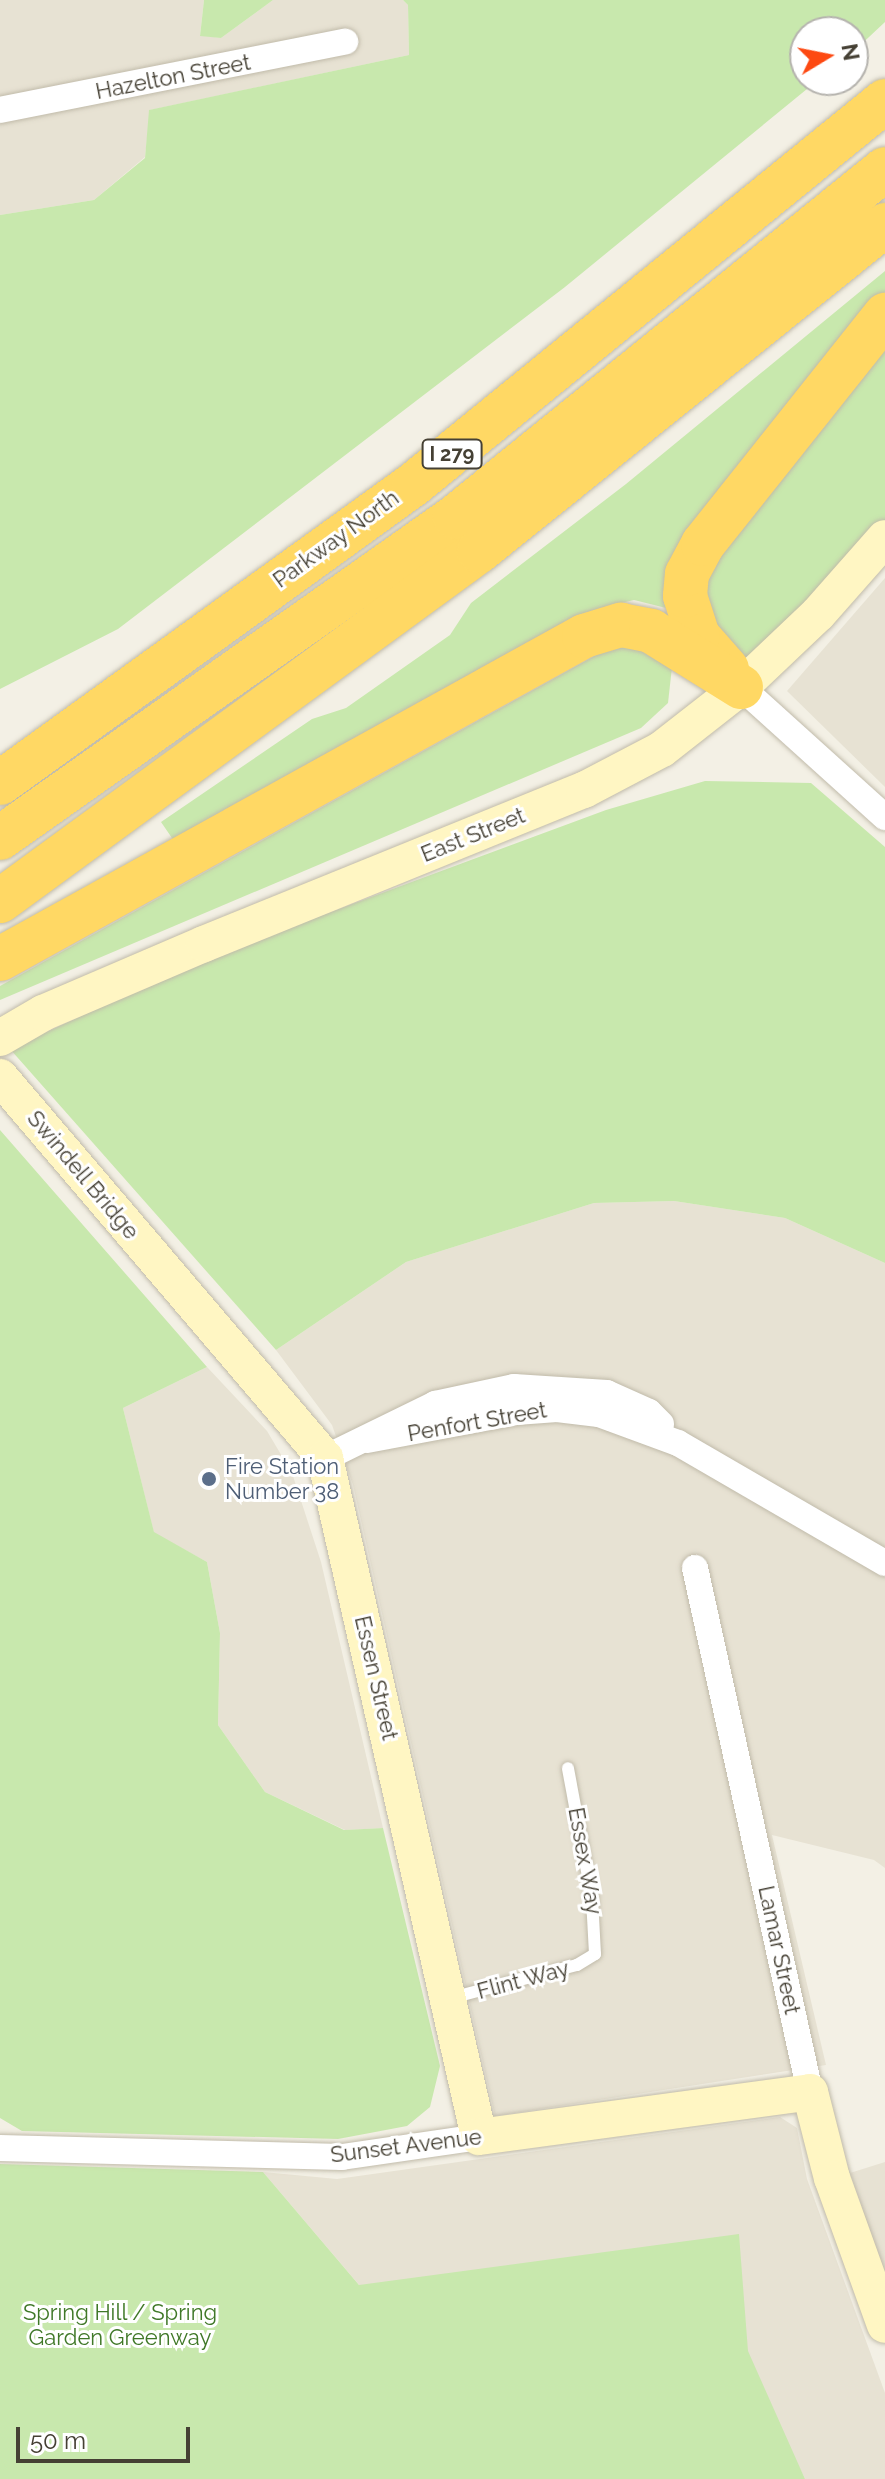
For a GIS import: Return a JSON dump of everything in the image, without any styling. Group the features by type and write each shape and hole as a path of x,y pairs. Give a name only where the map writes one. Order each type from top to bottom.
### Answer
{"highway":[{"name":"Parkway North","path":"0,783 414,484 885,101"},
{"path":"0,838 455,517 885,169"},
{"path":"0,901 479,551 885,225"},
{"path":"741,687 698,636 685,596 687,574 703,544 885,315"},
{"path":"0,959 584,636 621,625 651,631 741,687"}],"street":[{"name":"Hazelton Street","path":"0,110 345,42"},
{"name":"East Street","path":"0,1038 43,1013 204,944 584,790 662,749 741,687 818,614 885,538"},
{"path":"741,687 885,817"},
{"name":"Swindell Bridge","path":"0,1077 167,1273"},
{"name":"Essen Street","path":"167,1273 325,1458 479,2137"},
{"name":"Penfort Street","path":"325,1458 367,1440 557,1409 637,1425 678,1443 885,1563"},
{"name":"Lamar Street","path":"695,1568 810,2092 832,2178 885,2325"},
{"name":"Sunset Avenue","path":"0,2148 342,2157 810,2092"},
{"path":"0,2132 31,2150"}],"lane":[{"name":"Essex Way","path":"568,1768 596,1924 595,1954"},
{"name":"Flint Way","path":"447,2000 577,1965 595,1954"}],"shaded area":[{"path":"0,0 204,0 200,35 221,38 273,0 403,0 408,5 409,55 150,110 145,157 94,200 0,215"},
{"path":"885,578 885,787 787,691"},
{"path":"674,1201 785,1218 885,1263 885,1868 874,1860 772,1835 826,2065 495,2116 353,1485 332,1425 276,1350 406,1262 594,1203"},
{"path":"207,1367 267,1431 292,1473 321,1562 383,1828 345,1830 265,1792 218,1725 220,1633 207,1562 154,1533 123,1408"},
{"path":"780,2117 797,2128 807,2179 885,2393 885,2479 805,2479 759,2385 360,2286 263,2172 337,2179"},
{"path":"885,2162 885,2275 850,2173"}],"green space":[{"path":"204,0 273,0 221,38 200,36"},
{"path":"403,0 885,0 885,22 869,37 869,16 789,16 789,96 798,96 565,287 118,629 0,689 0,215 94,200 145,158 149,110 409,55 408,5"},
{"path":"885,271 885,292 683,541 666,608 634,600 608,606 174,841 161,822 312,719 346,708 450,635 471,603 626,484"},
{"path":"885,316 885,538 741,687 687,574"},
{"path":"632,641 672,667 668,703 641,728 0,1000 0,986 600,653"},
{"path":"705,781 811,783 885,847 885,1263 785,1218 674,1201 594,1203 406,1262 276,1350 10,1049 204,959 606,810"},
{"path":"0,1130 207,1367 123,1408 154,1532 207,1562 220,1633 218,1725 265,1792 344,1830 383,1828 440,2066 430,2107 407,2126 338,2139 22,2131 0,2118"},
{"name":"Spring Hill / Spring Garden Greenway","path":"0,2164 263,2172 359,2285 739,2234 748,2351 805,2479 0,2479"}],"place":[{"name":"Fire Station Number 38","path":"209,1479"}]}
